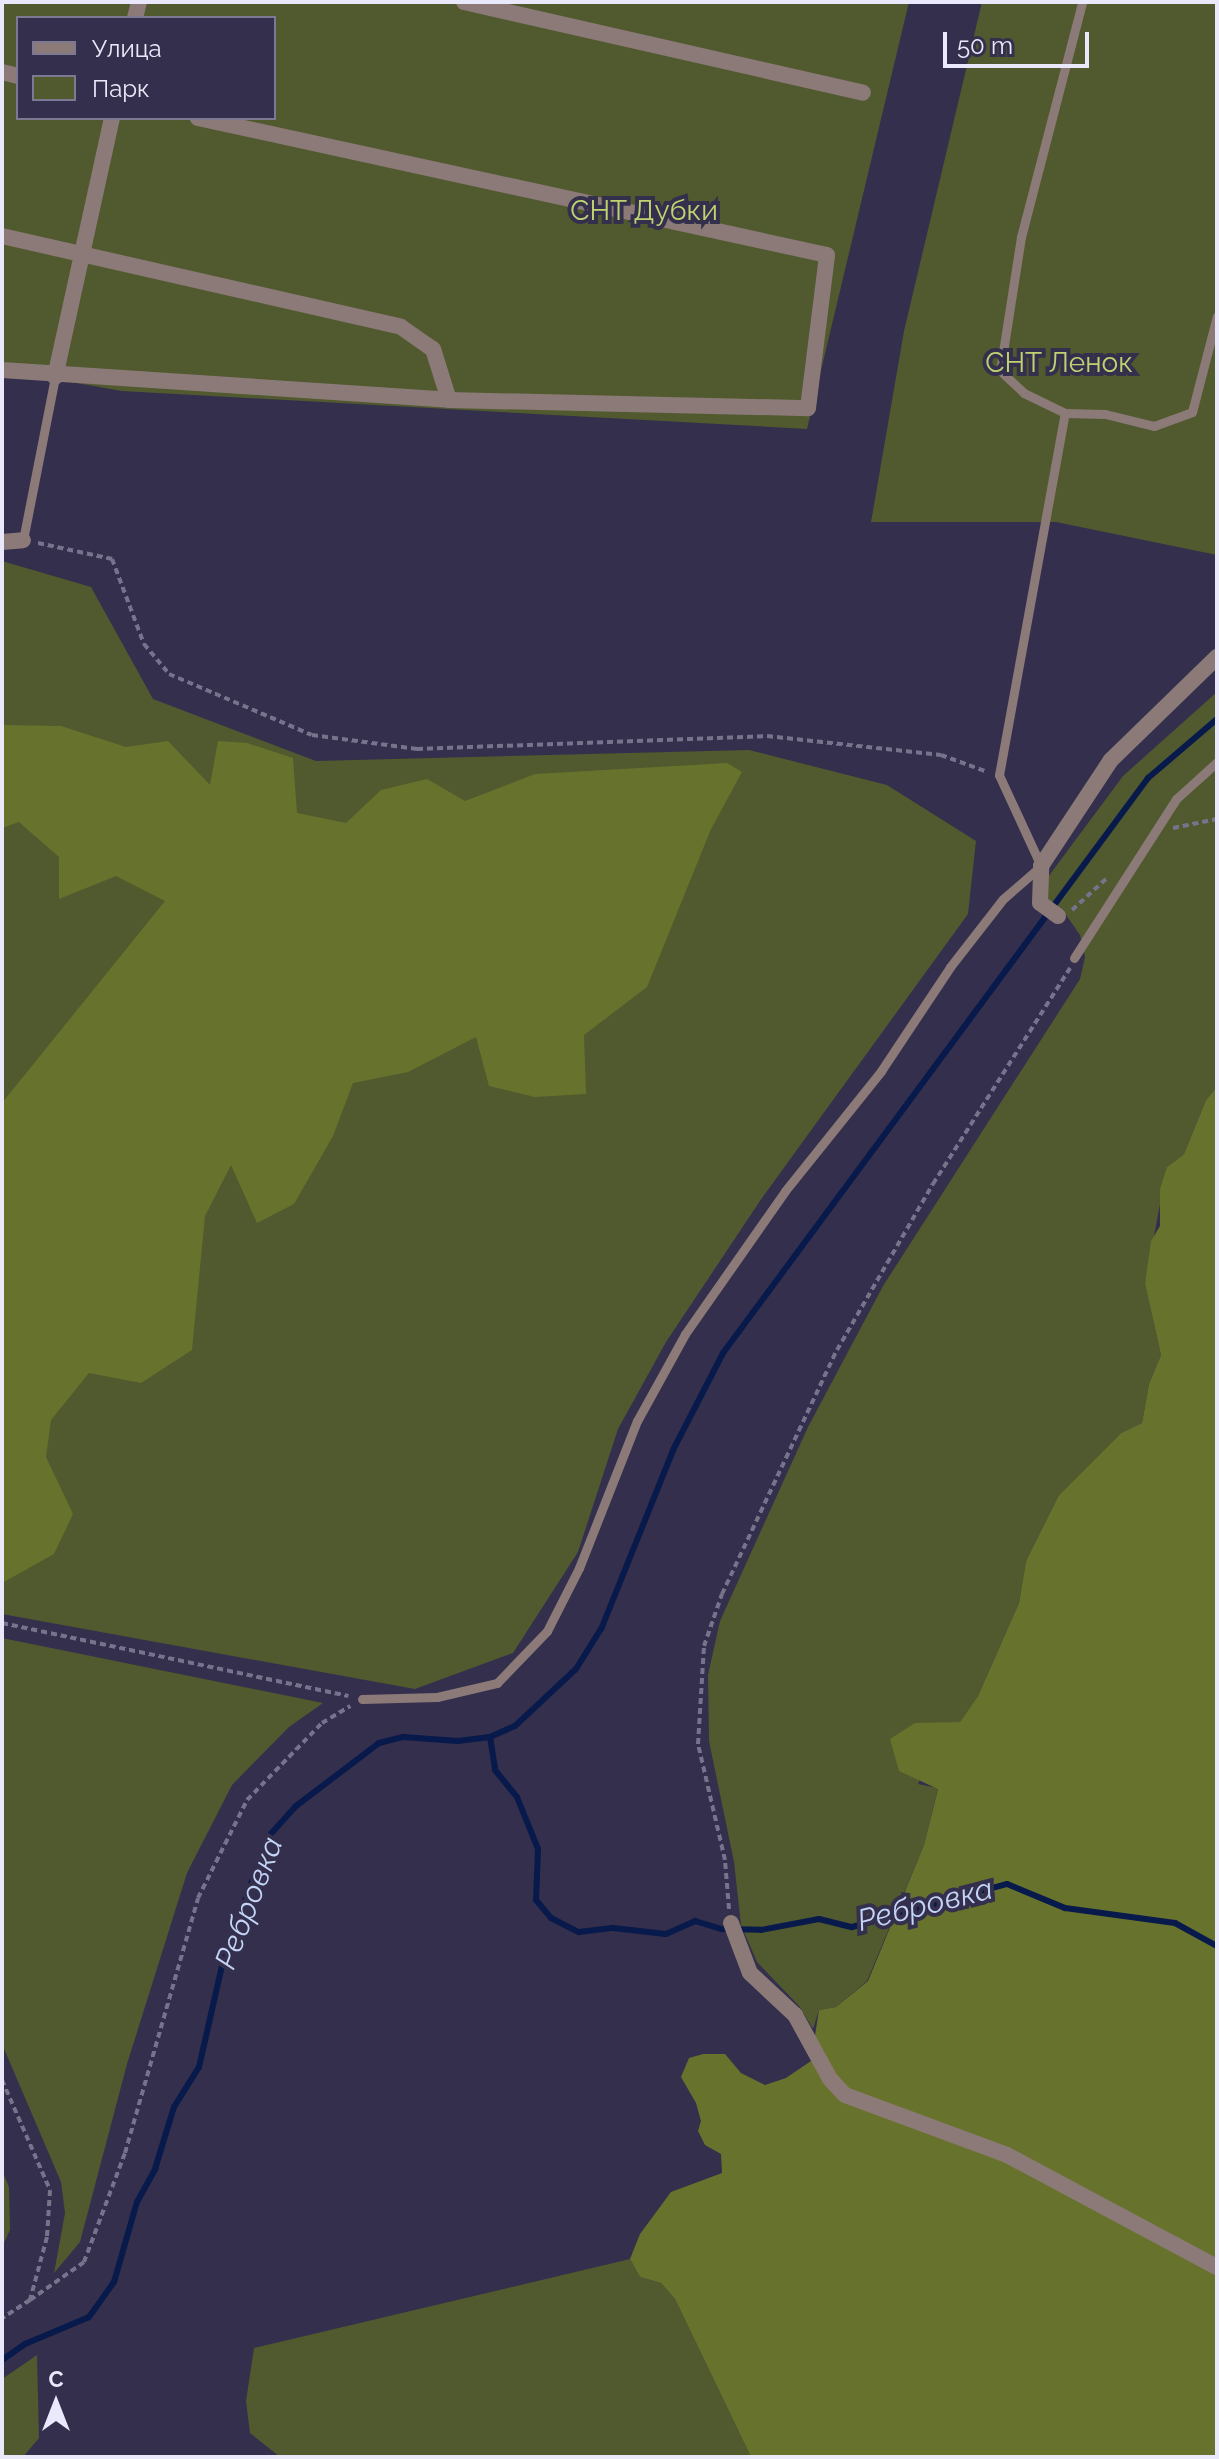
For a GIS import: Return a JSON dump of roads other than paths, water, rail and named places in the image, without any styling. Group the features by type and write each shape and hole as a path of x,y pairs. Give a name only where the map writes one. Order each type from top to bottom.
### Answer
{"street":[{"path":"464,2 863,93"},
{"path":"55,377 112,120"},
{"path":"2,370 55,377 449,400 808,408 827,255 207,120"},
{"path":"2,236 401,327 433,349 449,400"},
{"path":"2,542 23,540"},
{"path":"1058,916 1040,903 1041,866 1111,760 1217,657"},
{"path":"731,1923 750,1973 795,2015 830,2079 845,2095 1007,2155 1217,2267"}],"lane":[{"path":"1082,2 1021,237 1000,371 1024,393 1065,413 1105,414 1154,426 1192,412 1217,316"},
{"path":"23,540 55,377"},
{"path":"362,1699 437,1697 497,1683 547,1631 579,1568 637,1421 685,1334 785,1191 881,1071 950,967 1003,899 1041,866 999,775 1065,413"},
{"path":"1074,958 1176,799 1217,762"}],"waterway":[{"path":"2,2360 25,2344 89,2317 114,2282 137,2202 155,2169 174,2107 199,2067 223,1961 268,1837 296,1806 379,1743 403,1737 458,1741 490,1737 515,1726 576,1669 602,1627 673,1450 723,1353 1148,778 1217,719"},
{"name":"Ребровка","path":"490,1737 495,1770 517,1797 538,1849 536,1900 551,1918 579,1932 613,1928 666,1934 695,1921 722,1929 761,1930 819,1919 852,1927 1007,1884 1065,1908 1175,1923 1217,1946"}],"park label":[{"name":"СНТ Дубки","path":"644,211"},
{"name":"СНТ Ленок","path":"1059,363"}]}
